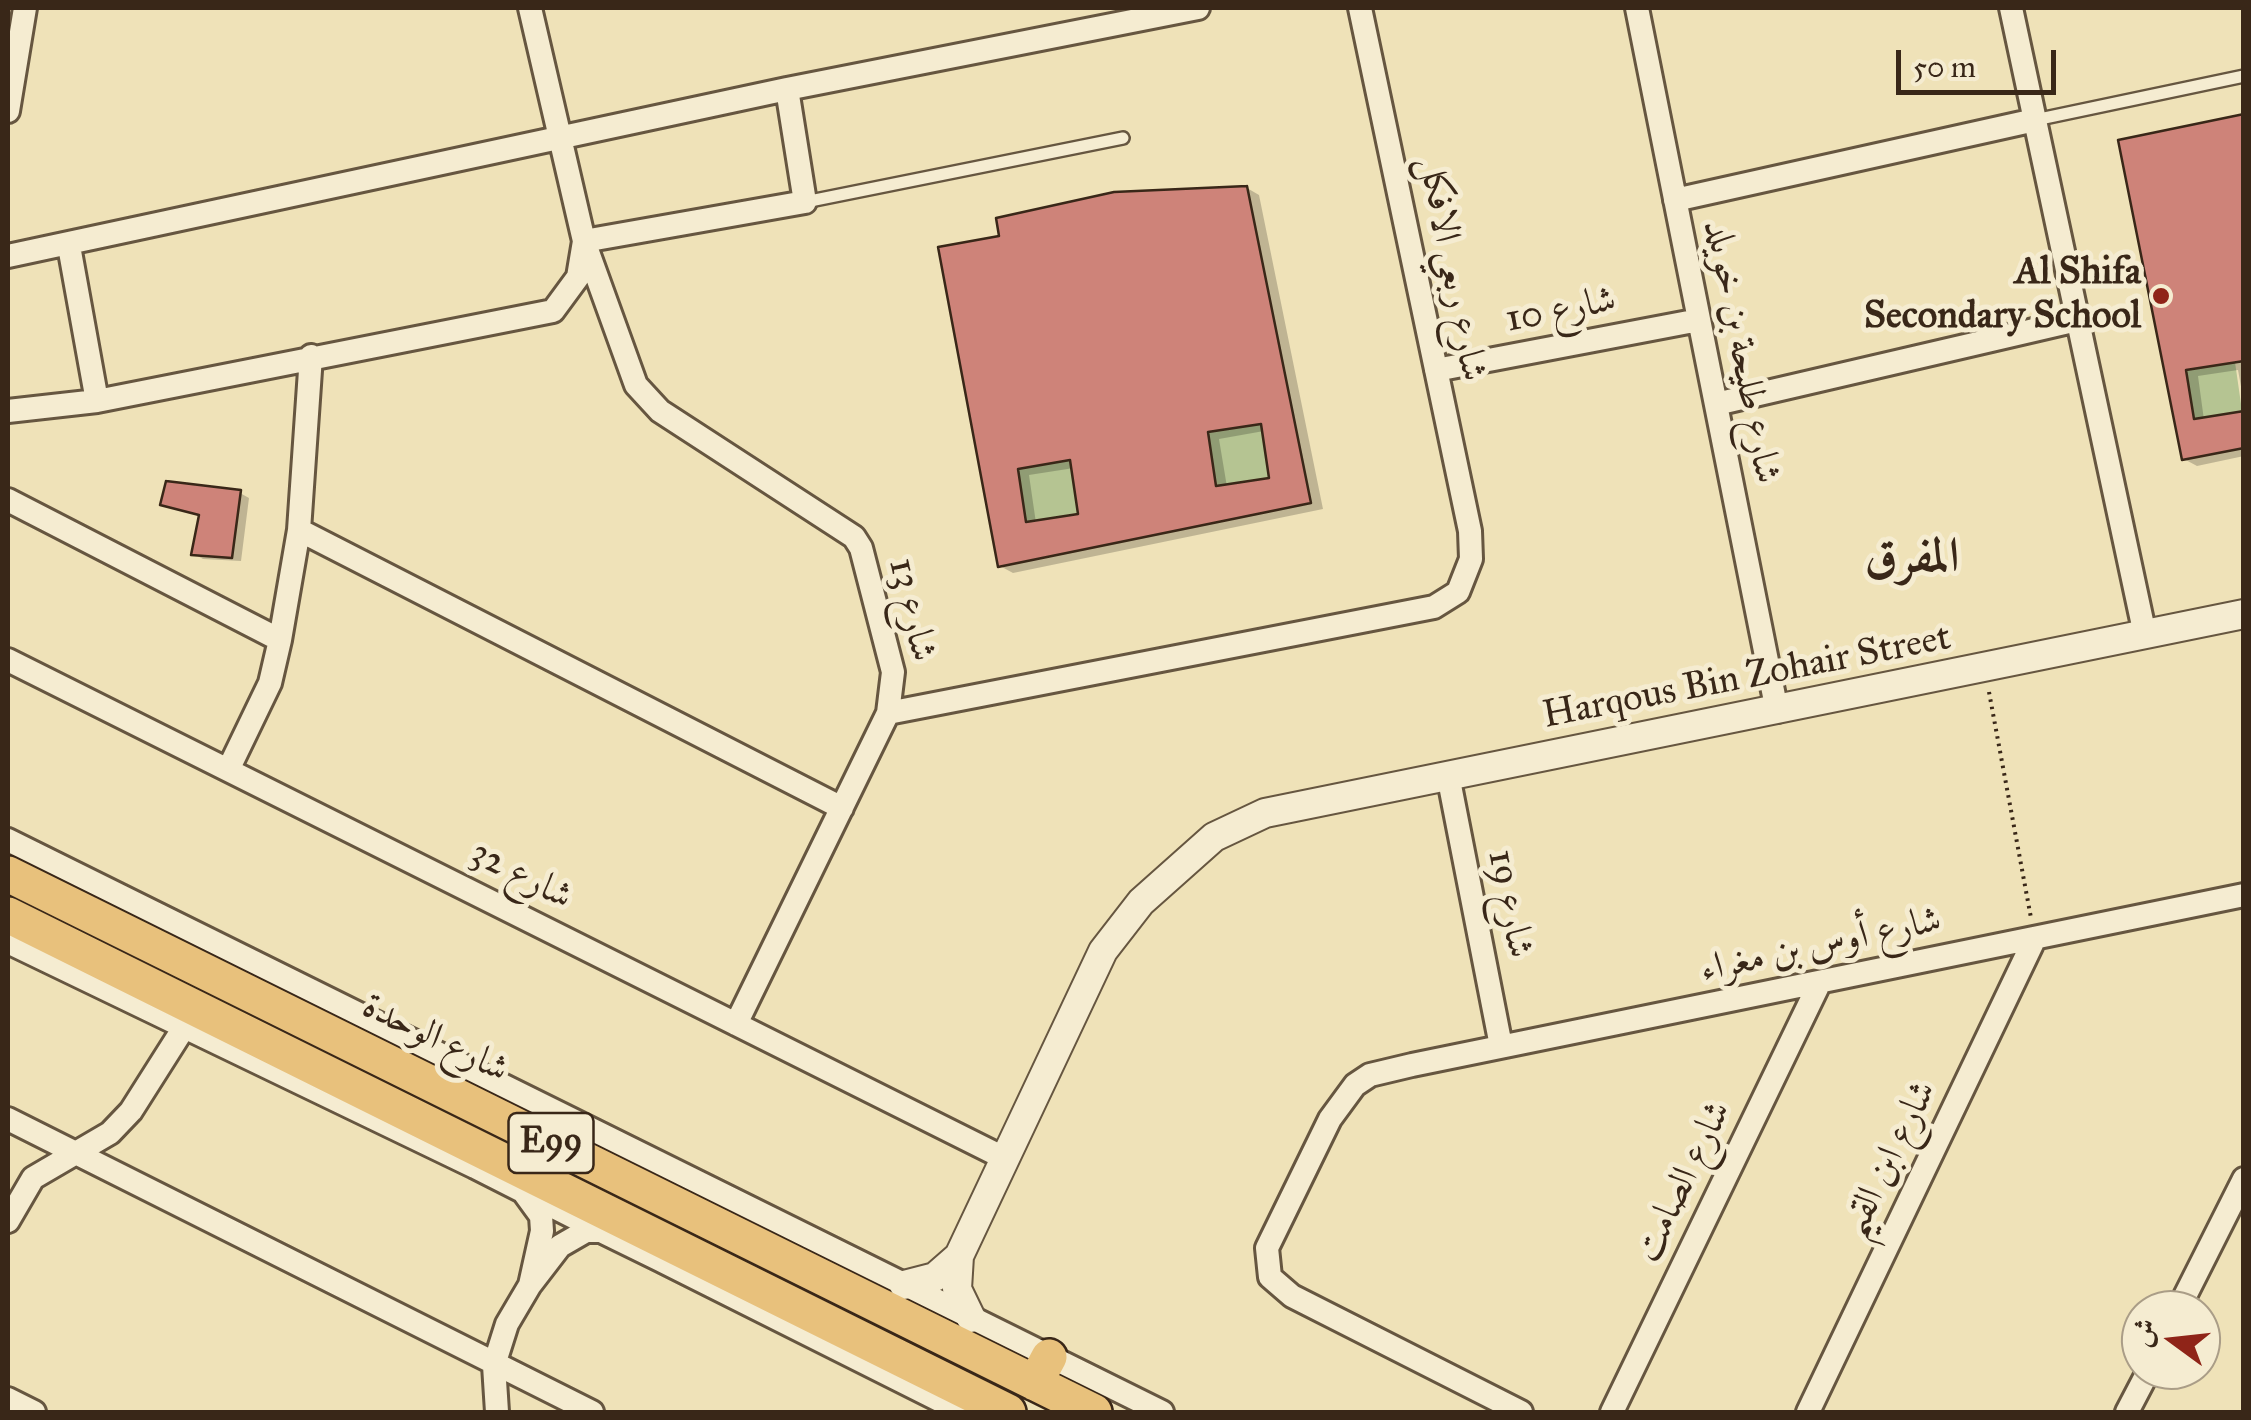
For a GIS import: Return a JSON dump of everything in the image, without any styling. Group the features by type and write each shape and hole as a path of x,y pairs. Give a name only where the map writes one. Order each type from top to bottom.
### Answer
{"main road":[{"name":"شارع الوحدة","path":"19,880 1042,1370 1094,1412"},
{"name":"شارع الوحدة","path":"8,915 1008,1412"},
{"path":"73,946 127,965 139,964 144,951 121,929"}],"street":[{"path":"8,111 25,8"},
{"name":"شارع 13","path":"530,8 584,241 636,384 660,411 854,536 861,548 893,672 888,712 736,1024"},
{"path":"8,256 70,246 787,89 1078,19 1198,8"},
{"name":"شارع طليحة بن خويلد","path":"1636,8 1777,711"},
{"path":"2011,8 2144,635"},
{"name":"شارع ربعي الافكل","path":"888,712 1434,607 1450,600 1464,582 1471,560 1470,531 1363,14"},
{"path":"8,411 97,401 311,356 544,316 562,303 572,289 582,263 584,241 805,202 787,89"},
{"path":"1675,200 2035,120"},
{"path":"70,246 97,401"},
{"name":"شارع 10","path":"1436,370 1699,320"},
{"path":"1716,404 2078,320"},
{"path":"229,768 270,683 280,640 299,530 311,356"},
{"path":"8,500 280,640"},
{"path":"299,530 842,808"},
{"name":"Harqous Bin Zohair Street","path":"958,1256 1002,1157 1104,951 1141,902 1214,837 1265,813 2244,614"},
{"name":"شارع 32","path":"8,660 1002,1157"},
{"name":"شارع 19","path":"1448,775 1501,1046"},
{"path":"8,840 19,880"},
{"path":"8,840 971,1318 1042,1370 1162,1412"},
{"name":"شارع أوس بن مغراء","path":"1522,1412 1292,1296 1270,1277 1267,1248 1330,1120 1356,1086 1370,1076 1412,1065 2244,895"},
{"name":"شارع ابن القيم","path":"1808,1412 2034,938"},
{"path":"8,942 73,946"},
{"path":"8,942 519,1188 963,1412"},
{"name":"شارع الصامت","path":"1612,1412 1820,982"},
{"path":"8,1221 33,1178 74,1151 110,1134 131,1111 183,1028"},
{"path":"8,1118 592,1412"},
{"path":"439,1128 475,1168"},
{"path":"2188,1290 2244,1178"},
{"path":"519,1188 540,1216 542,1230 530,1285"},
{"path":"497,1412 494,1365 506,1324 560,1246 586,1231 605,1233"},
{"path":"904,1285 935,1277 958,1256"},
{"path":"958,1256 957,1289 971,1318"},
{"path":"662,1261 703,1261"},
{"path":"8,1399 34,1412"}],"lane":[{"path":"2035,120 2244,76"},
{"path":"805,202 1123,138"}],"path":[{"path":"1984,668 2034,938"}],"green space":[{"path":"2235,362 2242,411 2194,419 2186,370"},
{"path":"1261,424 1269,478 1216,486 1208,432"},
{"path":"1070,460 1078,514 1026,522 1018,469"}],"building":[{"path":"2244,114 2244,361 2186,370 2194,419 2244,411 2244,448 2182,460 2118,140"},
{"path":"1247,186 1311,503 998,567 938,247 999,236 996,218 1114,192","holes":["1261,424 1269,478 1216,486 1208,432","1070,460 1078,514 1026,522 1018,469"]},
{"path":"166,481 241,490 232,558 191,555 199,515 160,505"}],"place":[{"name":"Al Shifa Secondary School","path":"2161,296"}],"district":[{"name":"المفرق","path":"1912,559"}]}
